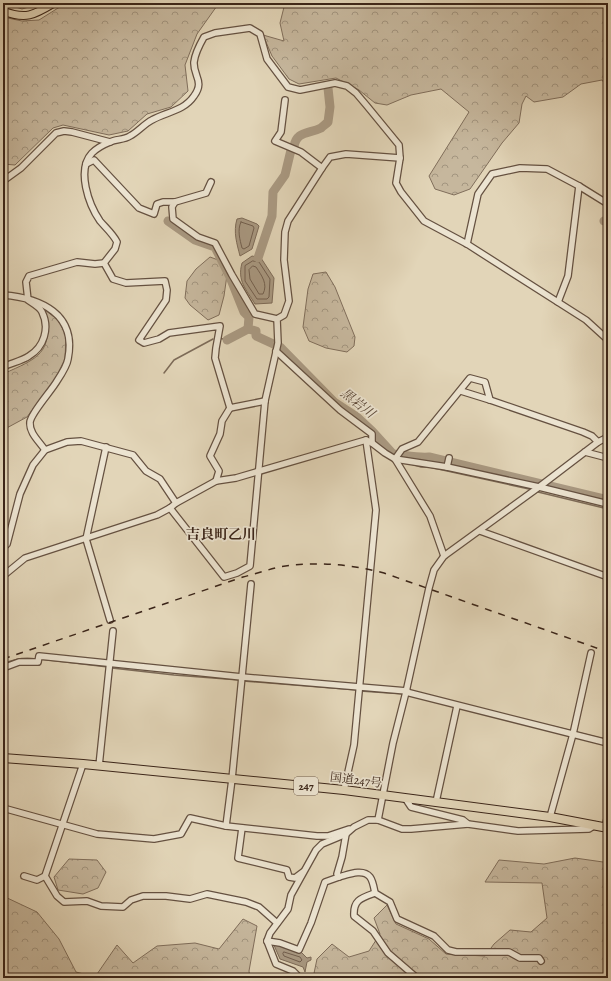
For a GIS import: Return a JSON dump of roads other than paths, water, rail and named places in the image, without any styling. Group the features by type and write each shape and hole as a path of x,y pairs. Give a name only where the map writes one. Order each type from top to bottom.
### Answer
{"highway":[{"name":"国道247号","path":"3,758 84,764 344,790 550,817 607,827"}],"main road":[{"path":"3,11 22,16 37,13 54,3"}],"street":[{"path":"3,367 29,357 38,349 45,338 46,325 42,311 28,300 26,282 29,276 76,262 95,264 104,263 116,249 117,242 100,220 86,193 84,175 86,164 92,154 110,142 130,137 152,120 173,113 189,102 194,96 199,85 194,62 198,47 204,37 222,31 250,28 260,34 267,59 288,86 300,90 335,83 347,86 356,93 399,145 400,158 396,183 401,192 424,221 467,244 586,320 608,340"},
{"path":"285,100 281,132 274,141 301,152 322,168"},
{"path":"3,180 21,168 56,133 64,131 72,132 110,142"},
{"path":"277,320 284,315 289,301 284,260 285,232 288,221 330,157 346,154 400,158"},
{"path":"86,164 94,160 139,208 154,214 157,204 163,202 175,202 206,193 211,182"},
{"path":"467,244 478,194 492,174 520,168 547,168 608,204"},
{"path":"558,302 568,276 579,186"},
{"path":"175,202 172,206 173,220 198,237 215,243 255,314 277,320"},
{"path":"104,263 113,279 126,283 165,281 167,290 166,300 139,340 144,343 159,339 170,333 220,326 215,358 230,408"},
{"path":"3,294 18,296 51,308 62,319 69,334 68,360 57,381 30,420 30,430 45,450"},
{"path":"170,508 224,577 237,573 250,566 266,401 278,344 277,320"},
{"path":"276,351 340,410 372,434 372,443"},
{"path":"396,458 402,449 418,442 461,391 470,378 485,382 490,400"},
{"path":"461,391 582,432 592,436 598,442"},
{"path":"216,481 218,471 210,456 220,434 222,421 230,408 266,401"},
{"path":"378,820 393,743 434,570 444,556 546,482 598,442 608,437"},
{"path":"344,790 354,745 376,510 366,440"},
{"path":"3,576 25,558 157,515 216,481 236,478 366,440 384,453 396,458 448,467 608,504"},
{"path":"3,548 7,544 20,494 33,465 45,450 67,442 81,441 133,455 146,471 160,479 176,503"},
{"path":"106,447 86,539 110,620"},
{"path":"585,452 608,458"},
{"path":"396,458 430,516 444,556"},
{"path":"448,467 449,458"},
{"path":"480,530 608,577"},
{"path":"226,826 251,584"},
{"path":"99,766 112,631"},
{"path":"550,817 573,734 592,653"},
{"path":"3,668 19,662 38,662 39,656 242,677 360,687 406,693 608,743"},
{"path":"436,802 457,706"},
{"path":"24,876 37,880 45,876 84,764"},
{"path":"405,798 411,807 463,820 468,824"},
{"path":"3,808 97,834 154,839 181,834 190,818 226,826 317,836 328,836 354,827 368,820 378,820 402,828 410,829 468,824 518,831 589,829 595,825"},
{"path":"607,827 608,814"},
{"path":"267,940 277,923 288,909 291,895 316,850 322,844 346,834 354,827"},
{"path":"242,828 238,858 287,870 289,877 295,878 305,871"},
{"path":"339,877 337,874 346,834"},
{"path":"267,940 299,950 311,924 325,882 356,873 364,873 370,877 375,893 390,902 397,919 434,936 448,950 456,952 509,952 520,958 539,958 541,961"},
{"path":"45,876 57,896 64,902 87,901 102,906 124,907 131,900 144,896 166,896 190,899 207,894 246,902 259,907 277,923"},
{"path":"375,893 358,901 354,907 354,916 373,931 388,953 417,978"},
{"path":"267,940 276,964 293,971 298,976 297,978"}],"water":[{"path":"242,218 259,226 252,249 240,256 235,229 237,219"},
{"path":"252,256 261,258 274,278 272,303 255,304 243,285 241,275 242,263"},
{"path":"273,943 299,953 301,952 307,958 311,957 311,960 307,962 305,972 303,967 280,959"}],"waterway":[{"path":"294,147 297,138 321,128 328,122 330,107 328,88"},
{"path":"258,258 272,216 273,192 285,175 291,150"},
{"path":"604,221 608,219"},
{"name":"黒岩川","path":"168,221 195,240 215,247 230,277 244,312 249,317 248,329 256,331 256,336 280,347 334,402 357,417 393,454 429,457 608,500"},
{"path":"227,340 248,329"},
{"path":"219,338 227,340"},
{"path":"164,373 174,360 213,339"},
{"path":"408,463 529,489"},
{"path":"538,492 608,509"},
{"path":"3,664 20,659 36,659"},
{"path":"40,659 108,667"},
{"path":"112,668 239,680"},
{"path":"243,681 357,690"},
{"path":"360,691 404,694"},
{"path":"552,726 572,731"},
{"path":"576,732 608,740"}],"railway":[{"path":"3,659 243,577 279,567 306,564 332,564 358,567 384,573 608,652"}],"district":[{"name":"吉良町乙川","path":"221,534"}]}
